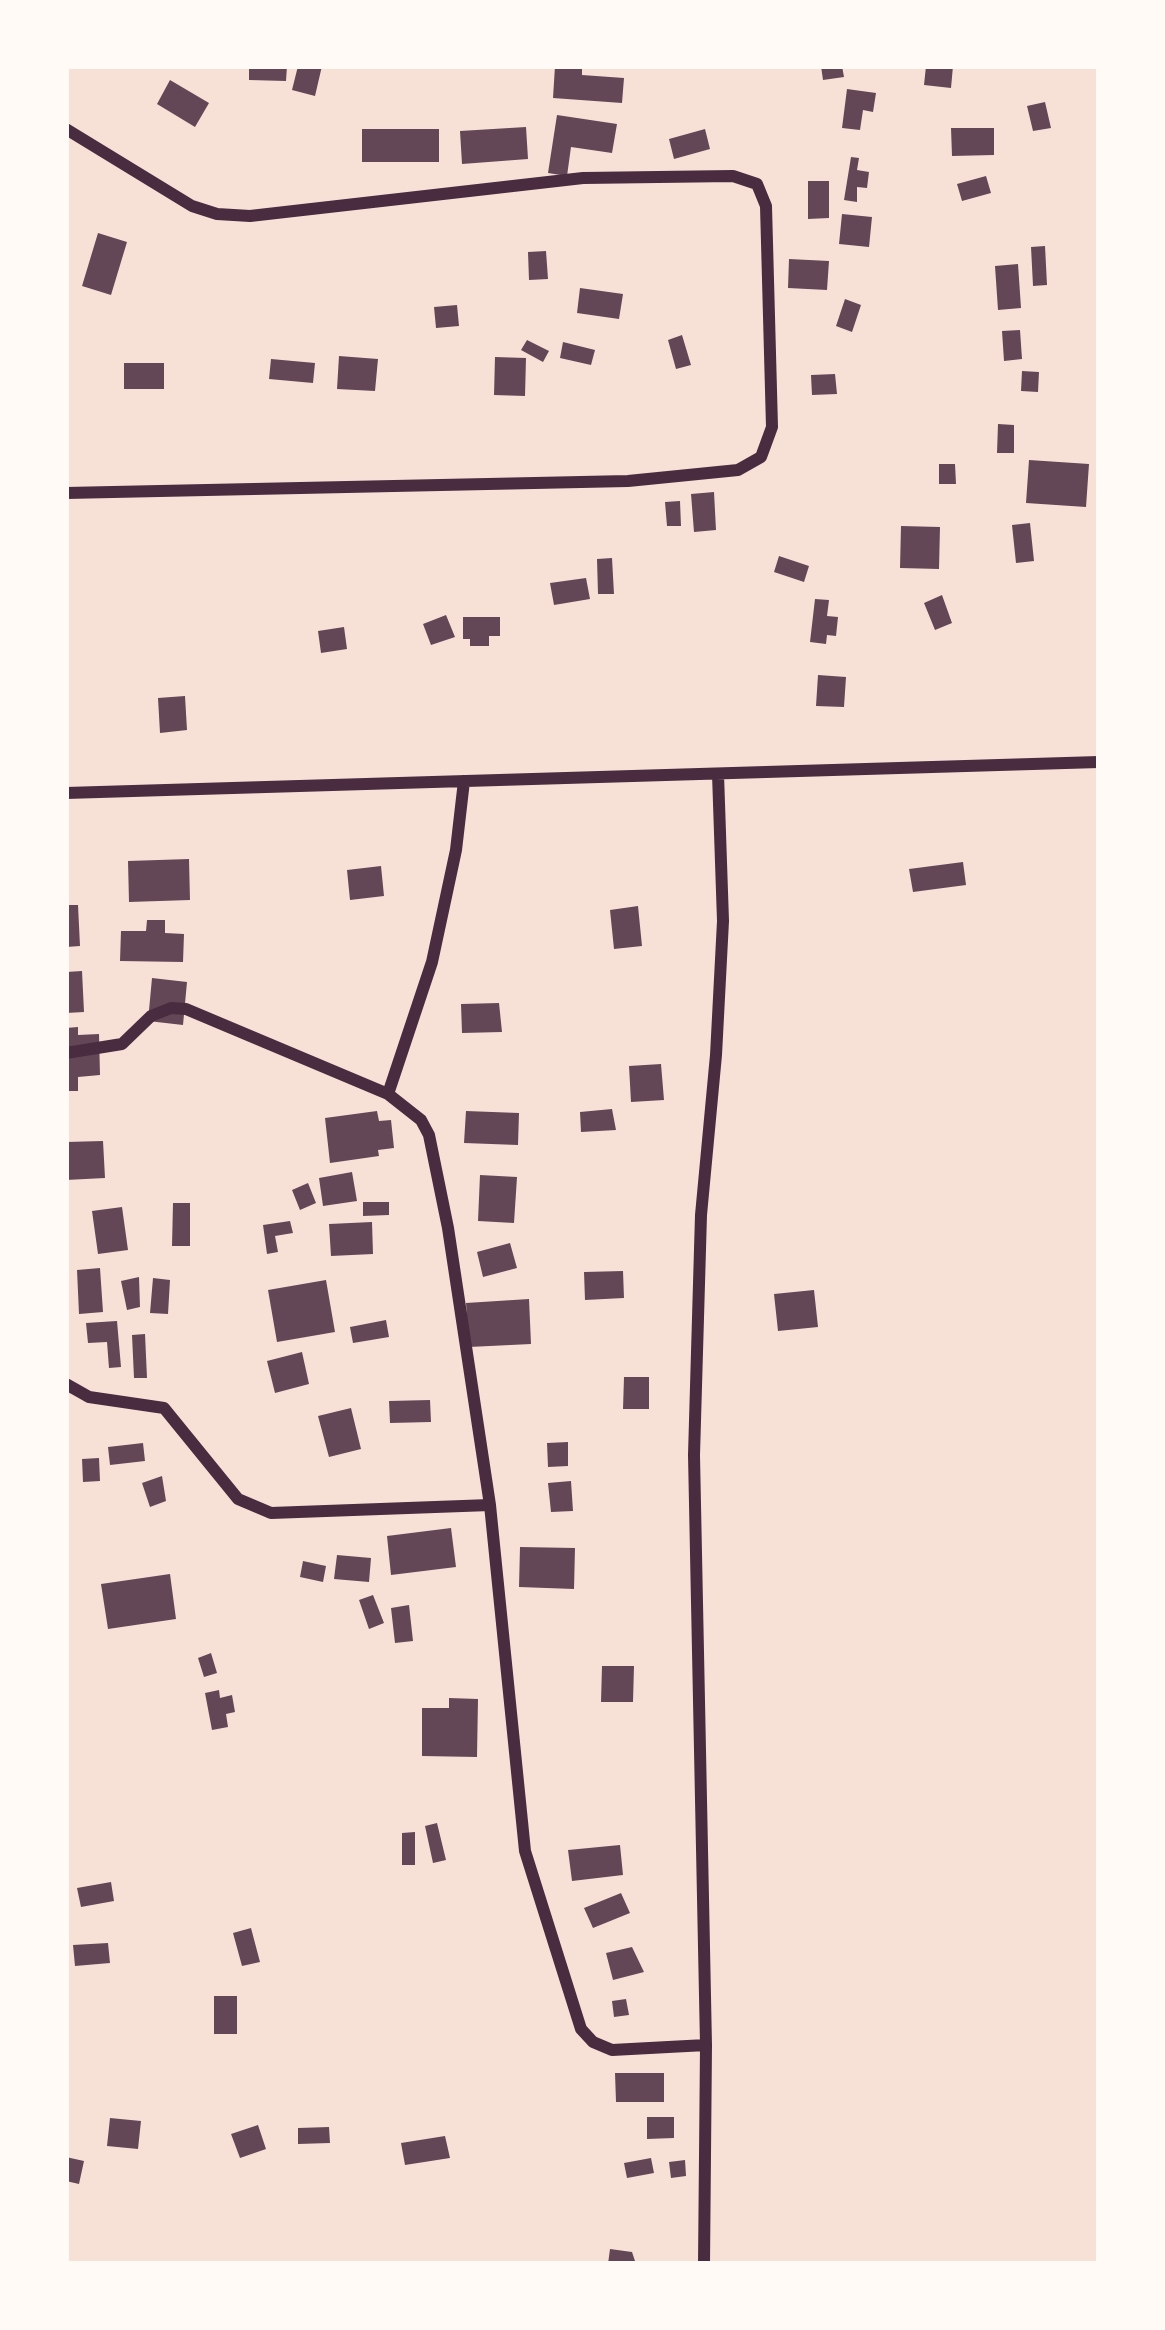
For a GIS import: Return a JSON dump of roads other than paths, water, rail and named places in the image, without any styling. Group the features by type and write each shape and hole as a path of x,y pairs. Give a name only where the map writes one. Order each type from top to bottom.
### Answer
{"street":[{"path":"66,129 192,206 217,214 250,216 583,178 733,176 757,184 766,206 772,427 761,457 738,470 628,481 66,493"},
{"path":"66,793 1099,762"},
{"path":"704,2264 706,2044 694,1455 701,1214 722,921 718,774"},
{"path":"388,1094 432,962 456,850 464,781"},
{"path":"66,1053 122,1044 151,1016 171,1008 186,1009 388,1094 406,1105 429,1135 490,1504 525,1851 581,2029 593,2042 612,2050 706,2044"},
{"path":"66,1384 89,1397 164,1408 238,1499 271,1513 490,1504"}]}
